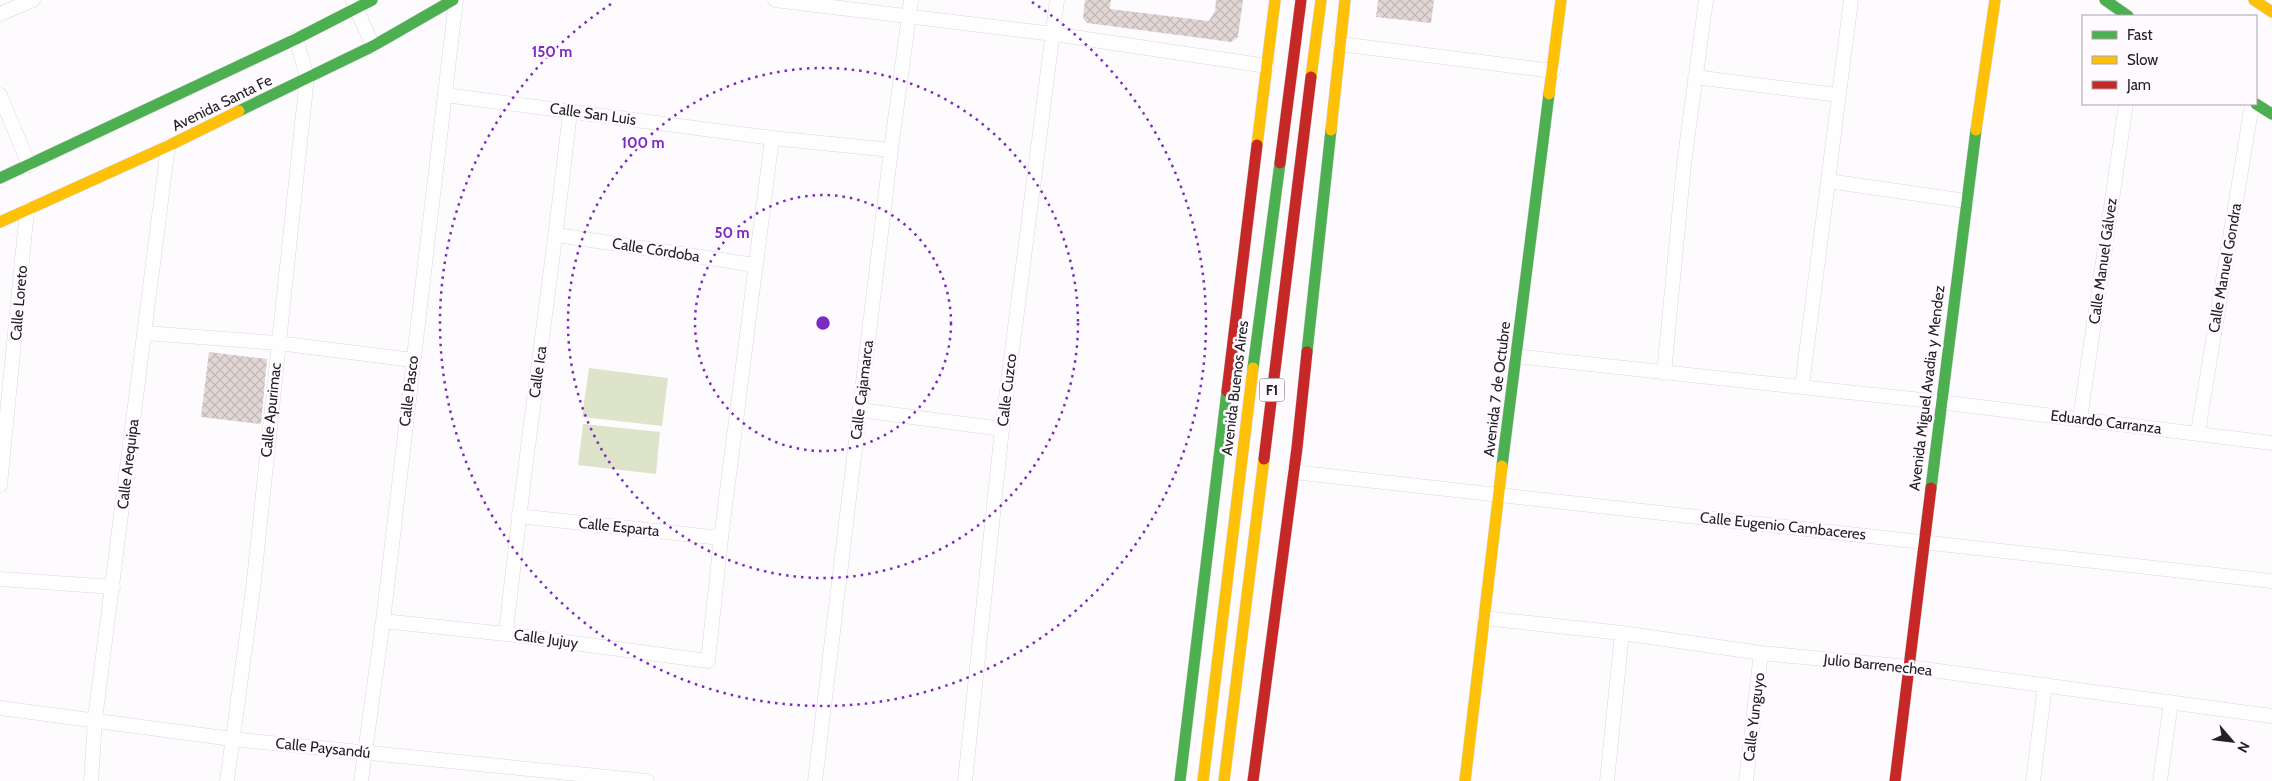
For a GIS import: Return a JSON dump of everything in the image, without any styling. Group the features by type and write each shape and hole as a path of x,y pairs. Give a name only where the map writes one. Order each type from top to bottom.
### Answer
{"main road":[{"name":"Avenida Santa Fe","path":"0,178 296,39 354,4 372,0"},
{"name":"Avenida Santa Fe","path":"0,222 168,146 373,46 454,0"},
{"name":"Avenida Buenos Aires","path":"1180,781 1275,0"},
{"name":"Avenida Buenos Aires","path":"1203,781 1242,455 1301,0"},
{"name":"F1","path":"1224,781 1321,0"},
{"path":"1253,781 1293,472 1345,0"},
{"name":"Avenida 7 de Octubre","path":"1465,781 1515,356 1562,0"},
{"name":"Avenida Miguel Avadia y Mendez","path":"1895,781 1940,402 1994,0"},
{"path":"2105,0 2127,15"},
{"path":"2257,105 2272,114"}],"street":[{"path":"0,14 34,0"},
{"name":"Calle Pasco","path":"362,781 383,621 445,95 454,0"},
{"path":"780,0 1053,34 1267,66"},
{"name":"Calle Cajamarca","path":"816,781 891,150 911,0"},
{"name":"Calle Cuzco","path":"965,781 1002,429 1057,0"},
{"path":"1664,373 1684,164 1706,0"},
{"path":"1802,386 1851,0"},
{"path":"354,4 373,46"},
{"name":"Calle Apurimac","path":"227,781 253,589 307,77 296,39"},
{"path":"1340,44 1554,71"},
{"path":"1695,77 1838,95"},
{"path":"0,95 29,165"},
{"name":"Calle San Luis","path":"445,95 772,138 891,150"},
{"name":"Calle Manuel Gálvez","path":"2080,419 2126,105"},
{"name":"Calle Manuel Gondra","path":"2198,432 2252,105"},
{"name":"Calle Ica","path":"506,634 518,516 557,235 570,111"},
{"path":"720,538 772,138"},
{"name":"Calle Arequipa","path":"90,781 95,719 168,146"},
{"path":"1828,181 1966,201"},
{"name":"Calle Loreto","path":"0,485 27,210"},
{"name":"Calle Córdoba","path":"557,235 755,265"},
{"path":"145,333 278,342 413,360"},
{"name":"Eduardo Carranza","path":"1515,356 1802,386 2272,442"},
{"path":"860,410 1002,429"},
{"name":"Calle Eugenio Cambaceres","path":"1293,472 2272,581"},
{"name":"Calle Esparta","path":"518,516 720,538"},
{"name":"Calle Jujuy","path":"383,621 506,634 708,661 720,538"},
{"path":"0,579 113,587"},
{"name":"Julio Barrenechea","path":"1484,618 1622,633 1761,653 1909,667 2272,716"},
{"path":"1607,781 1622,633"},
{"name":"Calle Yunguyo","path":"1746,781 1761,653"},
{"path":"2033,781 2045,685"},
{"path":"2160,781 2171,702"},
{"name":"Calle Paysandú","path":"0,708 95,719 232,739 648,781"}],"green space":[{"path":"589,368 668,378 662,426 582,417"},
{"path":"583,424 660,432 656,474 578,465"}],"building":[{"path":"1085,0 1111,0 1110,9 1209,21 1215,11 1216,0 1243,0 1238,37 1231,42 1087,23 1083,18"},
{"path":"1378,0 1434,0 1431,23 1376,17"},
{"path":"209,352 267,359 261,424 201,417"}],"traffic: fast":[{"path":"0,178 296,39 372,0"},
{"path":"239,111 373,46 453,0"},
{"path":"2105,0 2127,15"},
{"path":"1502,466 1549,94"},
{"path":"2257,105 2272,114"},
{"path":"1307,352 1331,130"},
{"path":"1931,488 1976,130"},
{"path":"1253,368 1280,163"},
{"path":"1180,781 1227,391"}],"traffic: slow":[{"path":"1257,145 1275,0"},
{"path":"1311,77 1321,0"},
{"path":"1331,130 1345,0"},
{"path":"1549,94 1561,0"},
{"path":"1976,130 1995,0"},
{"path":"2254,0 2272,12"},
{"path":"0,222 168,146 239,111"},
{"path":"1203,781 1253,368"},
{"path":"1224,781 1264,459"},
{"path":"1465,781 1502,466"}],"traffic: jam":[{"path":"1280,163 1301,0"},
{"path":"1264,459 1311,77"},
{"path":"1227,391 1257,145"},
{"path":"1253,781 1297,448 1307,352"},
{"path":"1895,781 1931,488"}]}
